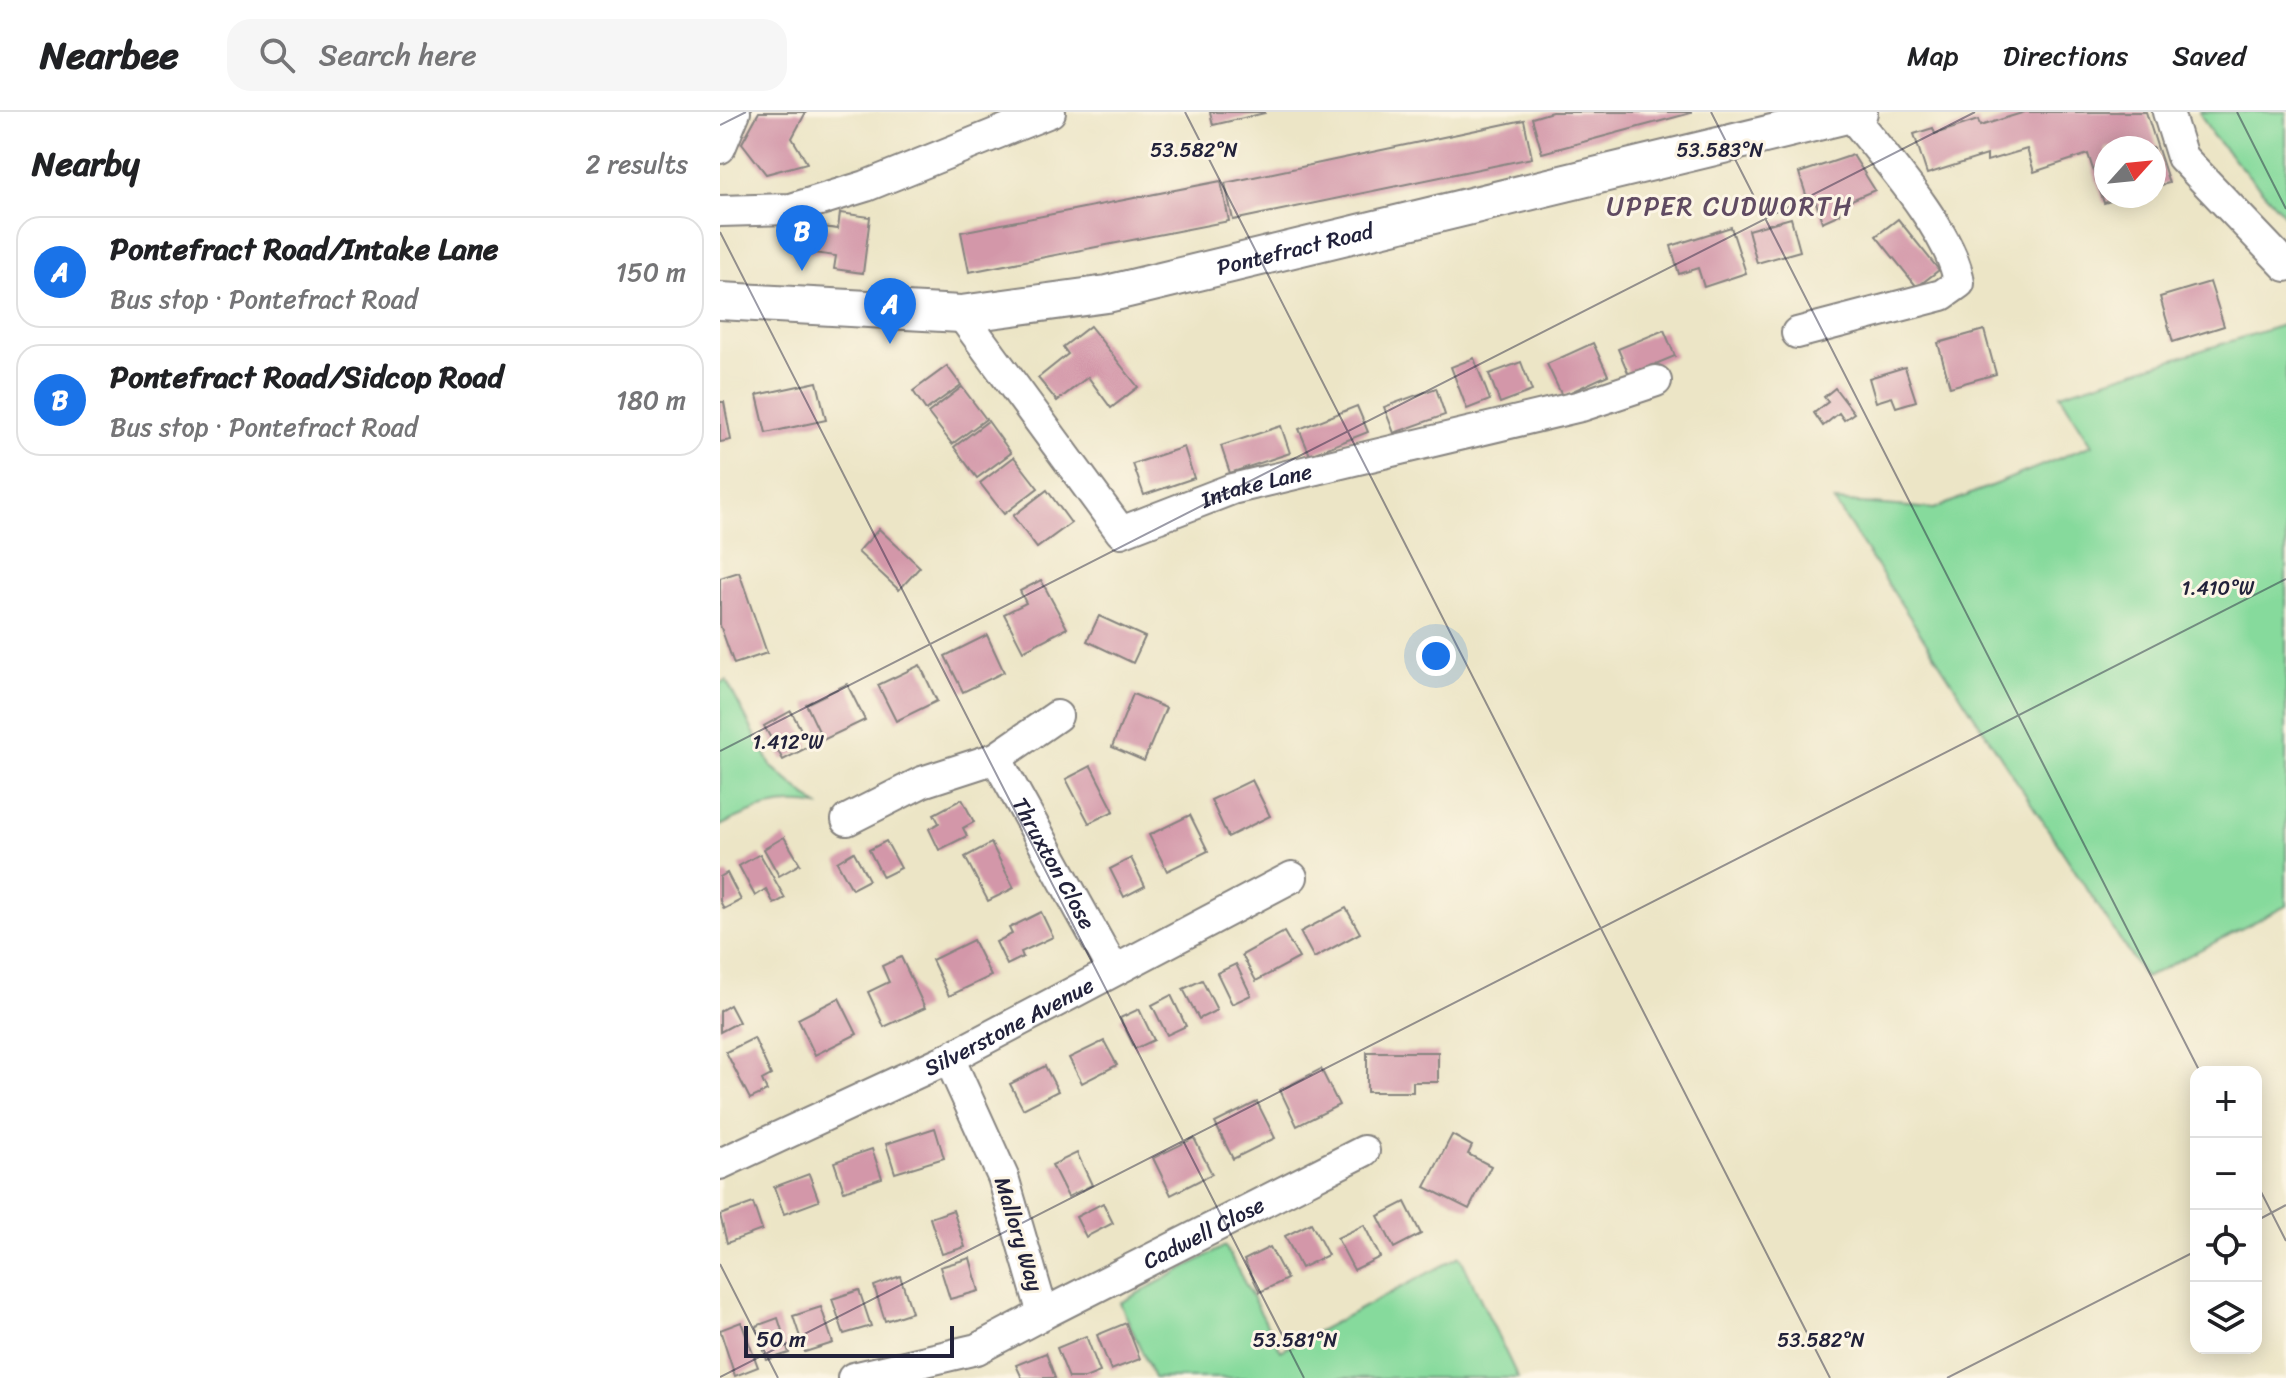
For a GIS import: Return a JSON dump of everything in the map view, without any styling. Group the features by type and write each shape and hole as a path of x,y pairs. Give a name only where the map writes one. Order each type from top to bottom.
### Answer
{"street":[{"path":"720,148 735,112"},
{"path":"720,211 791,209 866,186 1050,112"},
{"path":"2168,112 2182,157 2286,266"},
{"path":"1797,333 1942,295 1959,283 1957,262 1854,113"},
{"name":"Pontefract Road","path":"720,301 961,314 1107,294 1854,113"},
{"name":"Intake Lane","path":"961,314 1121,532 1232,489 1581,406 1656,381"},
{"path":"847,820 922,782 996,758 1057,716"},
{"name":"Thruxton Close","path":"996,758 1113,969"},
{"name":"Silverstone Avenue","path":"721,1161 949,1058 1292,877"},
{"name":"Mallory Way","path":"853,1378 977,1349 1043,1314 1003,1177 949,1058"},
{"name":"Cadwell Close","path":"1043,1314 1364,1151"}],"green space":[{"path":"2199,112 2286,112 2286,217 2212,135"},
{"path":"2286,324 2286,906 2145,978 1834,501 1934,509 2092,445 2060,394"},
{"path":"726,680 772,767 818,806 792,804 768,807 720,826 720,683"},
{"path":"1225,1246 1281,1351 1460,1256 1518,1378 1154,1378 1120,1303"}],"building":[{"path":"759,112 806,112 792,138 807,163 766,174 742,143"},
{"path":"1210,112 1265,112 1265,113 1213,125"},
{"path":"1552,112 1691,113 1542,153 1532,118"},
{"path":"2025,112 2146,112 2154,136 2094,136 2094,172 2088,154 2034,172 2027,149 1987,161 1987,155 1927,174 1914,134 1933,128 1935,134 1978,120 1980,126"},
{"path":"1524,120 1532,158 1233,220 1225,183"},
{"path":"1853,155 1875,190 1837,206 1840,214 1822,222 1816,202 1809,204 1799,173"},
{"path":"1221,181 1229,221 969,272 961,232"},
{"path":"840,213 870,217 863,273 834,269 836,256 806,252 809,225 838,229"},
{"path":"1791,218 1800,251 1757,263 1748,230"},
{"path":"1898,219 1939,270 1917,287 1876,236"},
{"path":"1731,227 1746,273 1704,287 1698,268 1679,274 1671,246"},
{"path":"2210,282 2224,326 2173,342 2160,297"},
{"path":"1090,326 1138,387 1111,408 1088,377 1057,401 1038,378 1068,354 1063,347"},
{"path":"1664,330 1675,356 1629,375 1618,349"},
{"path":"1984,330 1996,374 1950,387 1938,343"},
{"path":"1593,343 1608,375 1562,396 1547,364"},
{"path":"1474,358 1490,400 1467,409 1451,367"},
{"path":"1521,362 1532,391 1500,403 1489,374"},
{"path":"947,366 961,385 926,410 913,391"},
{"path":"1905,367 1916,401 1896,407 1892,397 1876,402 1869,378"},
{"path":"817,382 826,420 766,433 757,395"},
{"path":"962,387 986,419 952,444 928,413"},
{"path":"1436,388 1445,415 1394,433 1384,407"},
{"path":"1835,388 1854,413 1844,420 1839,413 1823,426 1814,413 1828,402 1824,397"},
{"path":"720,402 724,402 731,440 720,442"},
{"path":"1357,406 1368,432 1310,455 1299,429"},
{"path":"988,421 1011,453 977,478 954,447"},
{"path":"1281,426 1290,453 1230,473 1221,446"},
{"path":"1184,447 1194,478 1144,495 1133,464"},
{"path":"1014,457 1038,488 1004,514 980,483"},
{"path":"1047,490 1071,523 1037,548 1013,516"},
{"path":"879,529 920,567 899,590 858,552"},
{"path":"739,572 767,653 734,664 720,625 720,578"},
{"path":"1041,580 1067,628 1023,651 1004,614 1026,603 1020,591"},
{"path":"1099,616 1145,637 1133,663 1087,641"},
{"path":"987,635 1004,672 963,692 945,656"},
{"path":"920,665 937,701 896,721 878,685"},
{"path":"847,684 865,720 823,740 806,704"},
{"path":"1133,694 1166,708 1144,761 1112,747"},
{"path":"791,711 810,746 783,760 764,726"},
{"path":"1091,766 1114,811 1089,823 1066,779"},
{"path":"1252,780 1270,816 1228,837 1211,800"},
{"path":"962,799 974,822 963,828 967,836 939,850 929,829 939,823 934,814"},
{"path":"1190,815 1208,851 1167,871 1149,835"},
{"path":"784,837 800,864 779,876 764,849"},
{"path":"886,841 901,868 883,877 869,850"},
{"path":"991,843 1014,888 988,901 965,857"},
{"path":"854,852 869,880 852,889 837,862"},
{"path":"760,854 785,898 774,904 766,889 755,896 739,866"},
{"path":"1131,858 1145,886 1124,897 1110,869"},
{"path":"727,873 741,900 724,909 720,901 720,877"},
{"path":"1346,908 1360,933 1314,958 1300,932"},
{"path":"1041,912 1053,937 1021,952 1023,957 1007,965 996,942 1012,934 1009,928"},
{"path":"1284,932 1299,958 1256,981 1242,955"},
{"path":"973,940 991,976 949,996 932,960"},
{"path":"901,957 925,1008 884,1027 868,992 889,982 882,966"},
{"path":"1236,964 1251,995 1232,1004 1217,973"},
{"path":"1202,980 1217,1010 1199,1019 1183,989"},
{"path":"1171,995 1186,1026 1167,1035 1152,1005"},
{"path":"839,998 857,1034 815,1055 798,1019"},
{"path":"730,1005 739,1022 720,1032 720,1011"},
{"path":"1139,1009 1154,1040 1135,1049 1120,1018"},
{"path":"754,1038 771,1075 762,1080 767,1091 750,1099 726,1052"},
{"path":"1104,1041 1117,1065 1082,1083 1069,1058"},
{"path":"1367,1052 1438,1052 1438,1082 1413,1082 1413,1092 1367,1092"},
{"path":"1045,1066 1058,1091 1023,1109 1010,1084"},
{"path":"1321,1069 1339,1105 1297,1126 1280,1090"},
{"path":"1257,1102 1275,1138 1233,1159 1215,1123"},
{"path":"935,1128 944,1158 895,1173 886,1144"},
{"path":"1452,1135 1472,1146 1468,1154 1491,1166 1469,1209 1425,1187"},
{"path":"1194,1138 1212,1174 1171,1195 1153,1158"},
{"path":"872,1149 882,1178 844,1191 834,1162"},
{"path":"1077,1153 1092,1185 1068,1197 1052,1165"},
{"path":"809,1174 819,1201 784,1214 774,1187"},
{"path":"1405,1202 1421,1234 1394,1248 1378,1216"},
{"path":"753,1203 762,1230 727,1243 720,1215"},
{"path":"1103,1203 1113,1223 1086,1237 1076,1217"},
{"path":"953,1210 965,1247 942,1254 930,1218"},
{"path":"1311,1223 1328,1255 1301,1268 1285,1236"},
{"path":"1364,1225 1380,1257 1354,1270 1337,1238"},
{"path":"1270,1247 1287,1279 1260,1292 1244,1260"},
{"path":"970,1258 979,1291 950,1299 940,1267"},
{"path":"900,1276 912,1312 885,1321 874,1286"},
{"path":"859,1290 871,1326 844,1334 832,1299"},
{"path":"821,1307 833,1343 805,1352 793,1316"},
{"path":"778,1318 789,1353 767,1360 756,1326"},
{"path":"741,1322 758,1367 735,1376 720,1330"},
{"path":"1126,1323 1140,1359 1111,1370 1097,1335"},
{"path":"1086,1336 1100,1372 1085,1378 1069,1378 1057,1348"},
{"path":"1046,1353 1055,1378 1022,1378 1016,1365"}],"place":[{"name":"Pontefract Road/Sidcop Road","path":"802,271"},
{"name":"Pontefract Road/Intake Lane","path":"890,344"}],"district":[{"name":"UPPER CUDWORTH","path":"1730,206"}]}
